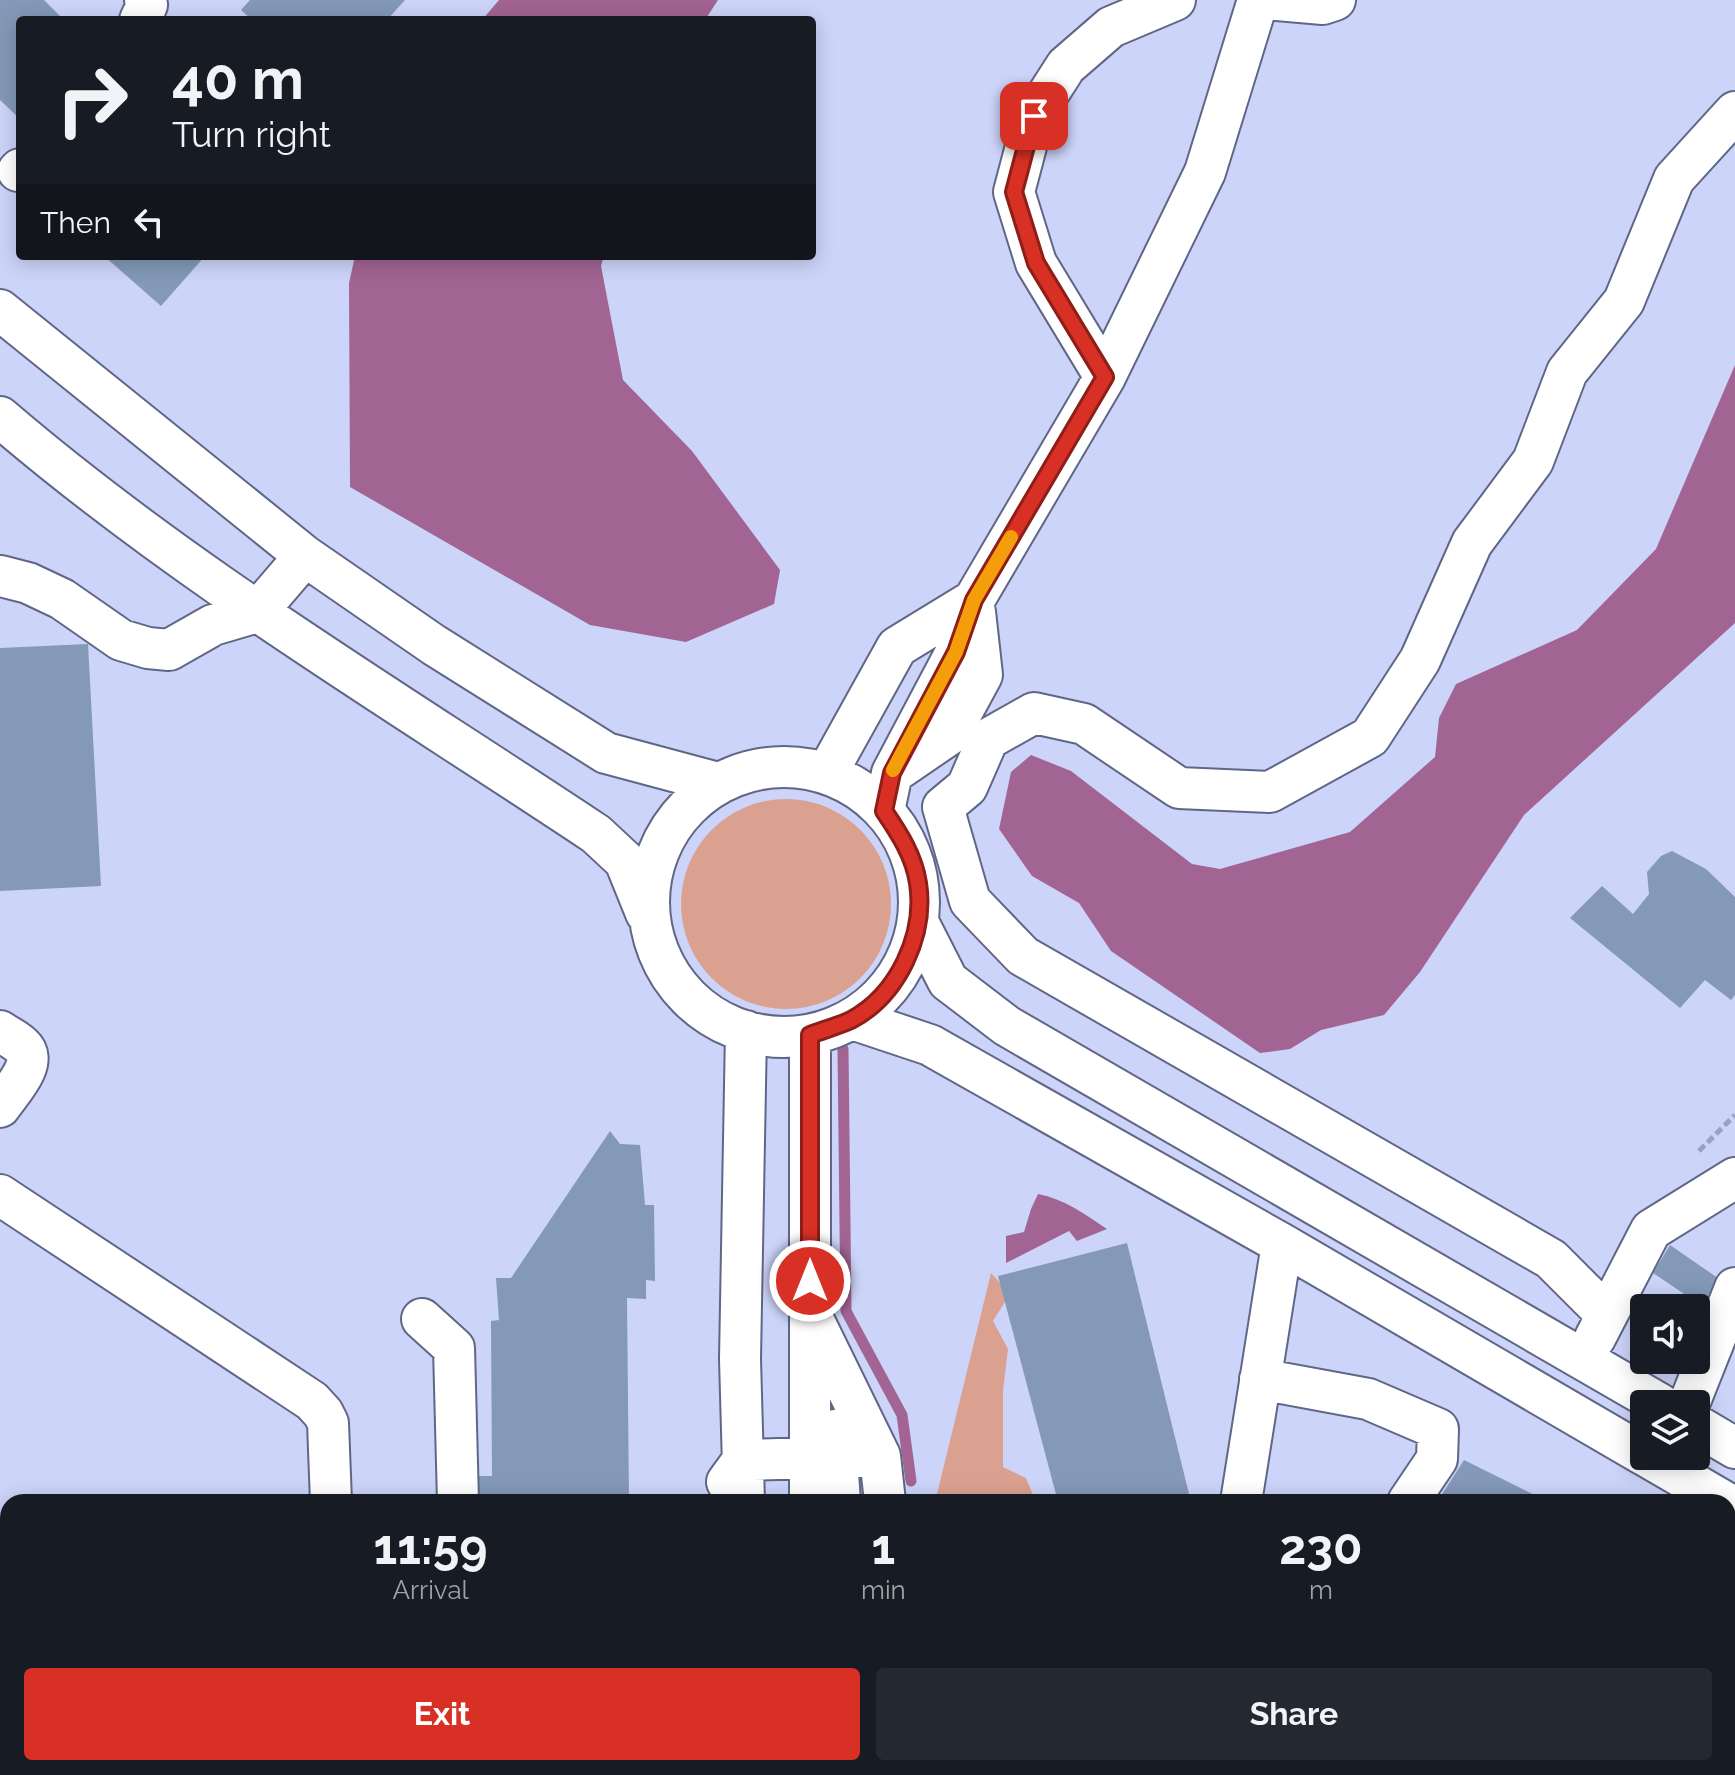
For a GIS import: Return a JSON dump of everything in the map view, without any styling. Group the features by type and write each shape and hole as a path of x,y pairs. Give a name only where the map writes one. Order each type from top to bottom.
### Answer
{"street":[{"path":"1105,377 1036,263 1014,192 1034,116 1066,66 1111,27 1175,0"},
{"path":"827,773 897,647 974,600 1105,377 1205,172 1258,0"},
{"path":"1277,0 1323,4 1335,0"},
{"path":"1607,1315 1551,1259 1023,956 970,901 943,807 967,787 988,739 1034,713 1084,724 1179,788 1270,792 1370,737 1420,660 1472,543 1533,461 1567,372 1624,301 1674,179 1735,112"},
{"path":"0,310 305,556 434,645 606,753 718,783"},
{"path":"0,417 53,463 257,612 596,834 625,861 660,954 676,983 707,1012 746,1031 778,1037 810,1035 852,1019 884,995 906,961 918,922 918,883 888,792"},
{"path":"0,573 62,599 121,640 169,650 213,625 257,612 305,556"},
{"path":"888,792 950,734 982,675 974,600"},
{"path":"650,923 650,882 662,842 685,808 718,783 753,769 790,766 827,773 858,788 888,792"},
{"path":"918,922 948,981 1007,1026 1636,1390"},
{"path":"852,1019 930,1045 1630,1445"},
{"path":"0,1031 24,1046 29,1055 28,1064 0,1107"},
{"path":"744,1494 740,1359 746,1031"},
{"path":"810,1035 810,1312 824,1457 837,1494"},
{"path":"1568,1410 1584,1360 1651,1230 1735,1178"},
{"path":"5,1209 312,1401 328,1423 331,1494"},
{"path":"1242,1494 1282,1244"},
{"path":"1695,1390 1735,1288"},
{"path":"810,1312 880,1456 884,1494"},
{"path":"422,1319 454,1348 458,1494"},
{"path":"812,1494 824,1457 829,1352"},
{"path":"1260,1379 1368,1399 1438,1429 1437,1459 1413,1494"},
{"path":"1710,1433 1735,1448"},
{"path":"743,1460 880,1456"},
{"path":"720,1494 743,1460"},
{"path":"1673,1470 1712,1494"}],"shaded area":[{"path":"499,0 718,0 708,16 485,16"},
{"path":"354,260 603,260 601,266 623,380 692,451 780,570 774,604 686,642 590,625 350,487 349,283"},
{"path":"1735,365 1735,623 1524,815 1420,972 1384,1015 1321,1030 1290,1049 1260,1053 1111,951 1079,903 1032,876 999,829 1011,772 1031,755 1071,771 1192,864 1220,869 1350,832 1435,757 1439,718 1456,684 1577,630 1656,549"},
{"path":"786,799 826,807 860,830 883,864 891,904 883,944 860,978 826,1001 786,1009 746,1001 712,978 689,944 681,904 689,864 712,830 746,807"},
{"path":"1038,1194 1065,1203 1107,1229 1077,1241 1069,1231 1006,1263 1006,1236 1024,1232"},
{"path":"991,1273 1010,1294 993,1321 1008,1349 1003,1391 1003,1467 1026,1478 1033,1494 937,1494"}],"building":[{"path":"0,0 44,0 60,16 16,16 16,115 0,100"},
{"path":"250,0 405,0 391,16 248,16 241,10"},
{"path":"109,260 201,260 161,306"},
{"path":"88,644 101,886 0,891 0,648"},
{"path":"1672,851 1706,869 1735,897 1735,995 1731,1000 1705,980 1680,1008 1570,918 1602,886 1633,914 1649,894 1647,872 1661,856"},
{"path":"610,1131 620,1144 640,1145 645,1205 654,1205 655,1281 646,1280 646,1299 627,1298 629,1494 473,1494 473,1476 492,1476 491,1321 499,1320 496,1278 511,1278"},
{"path":"1127,1243 1189,1494 1056,1494 998,1276"},
{"path":"1670,1245 1725,1283 1710,1307 1710,1294 1684,1294 1653,1273"},
{"path":"1464,1460 1533,1494 1442,1494"}],"waterway":[{"path":"843,1049 846,1311 902,1415 911,1481"}],"slow traffic":[{"path":"893,770 956,652 974,600 1011,537"}],"route":[{"path":"810,1281 810,1035 852,1019 884,995 906,961 918,922 918,883 906,844 884,811 892,773 956,652 974,600 1105,377 1036,263 1014,192 1034,116"}]}
